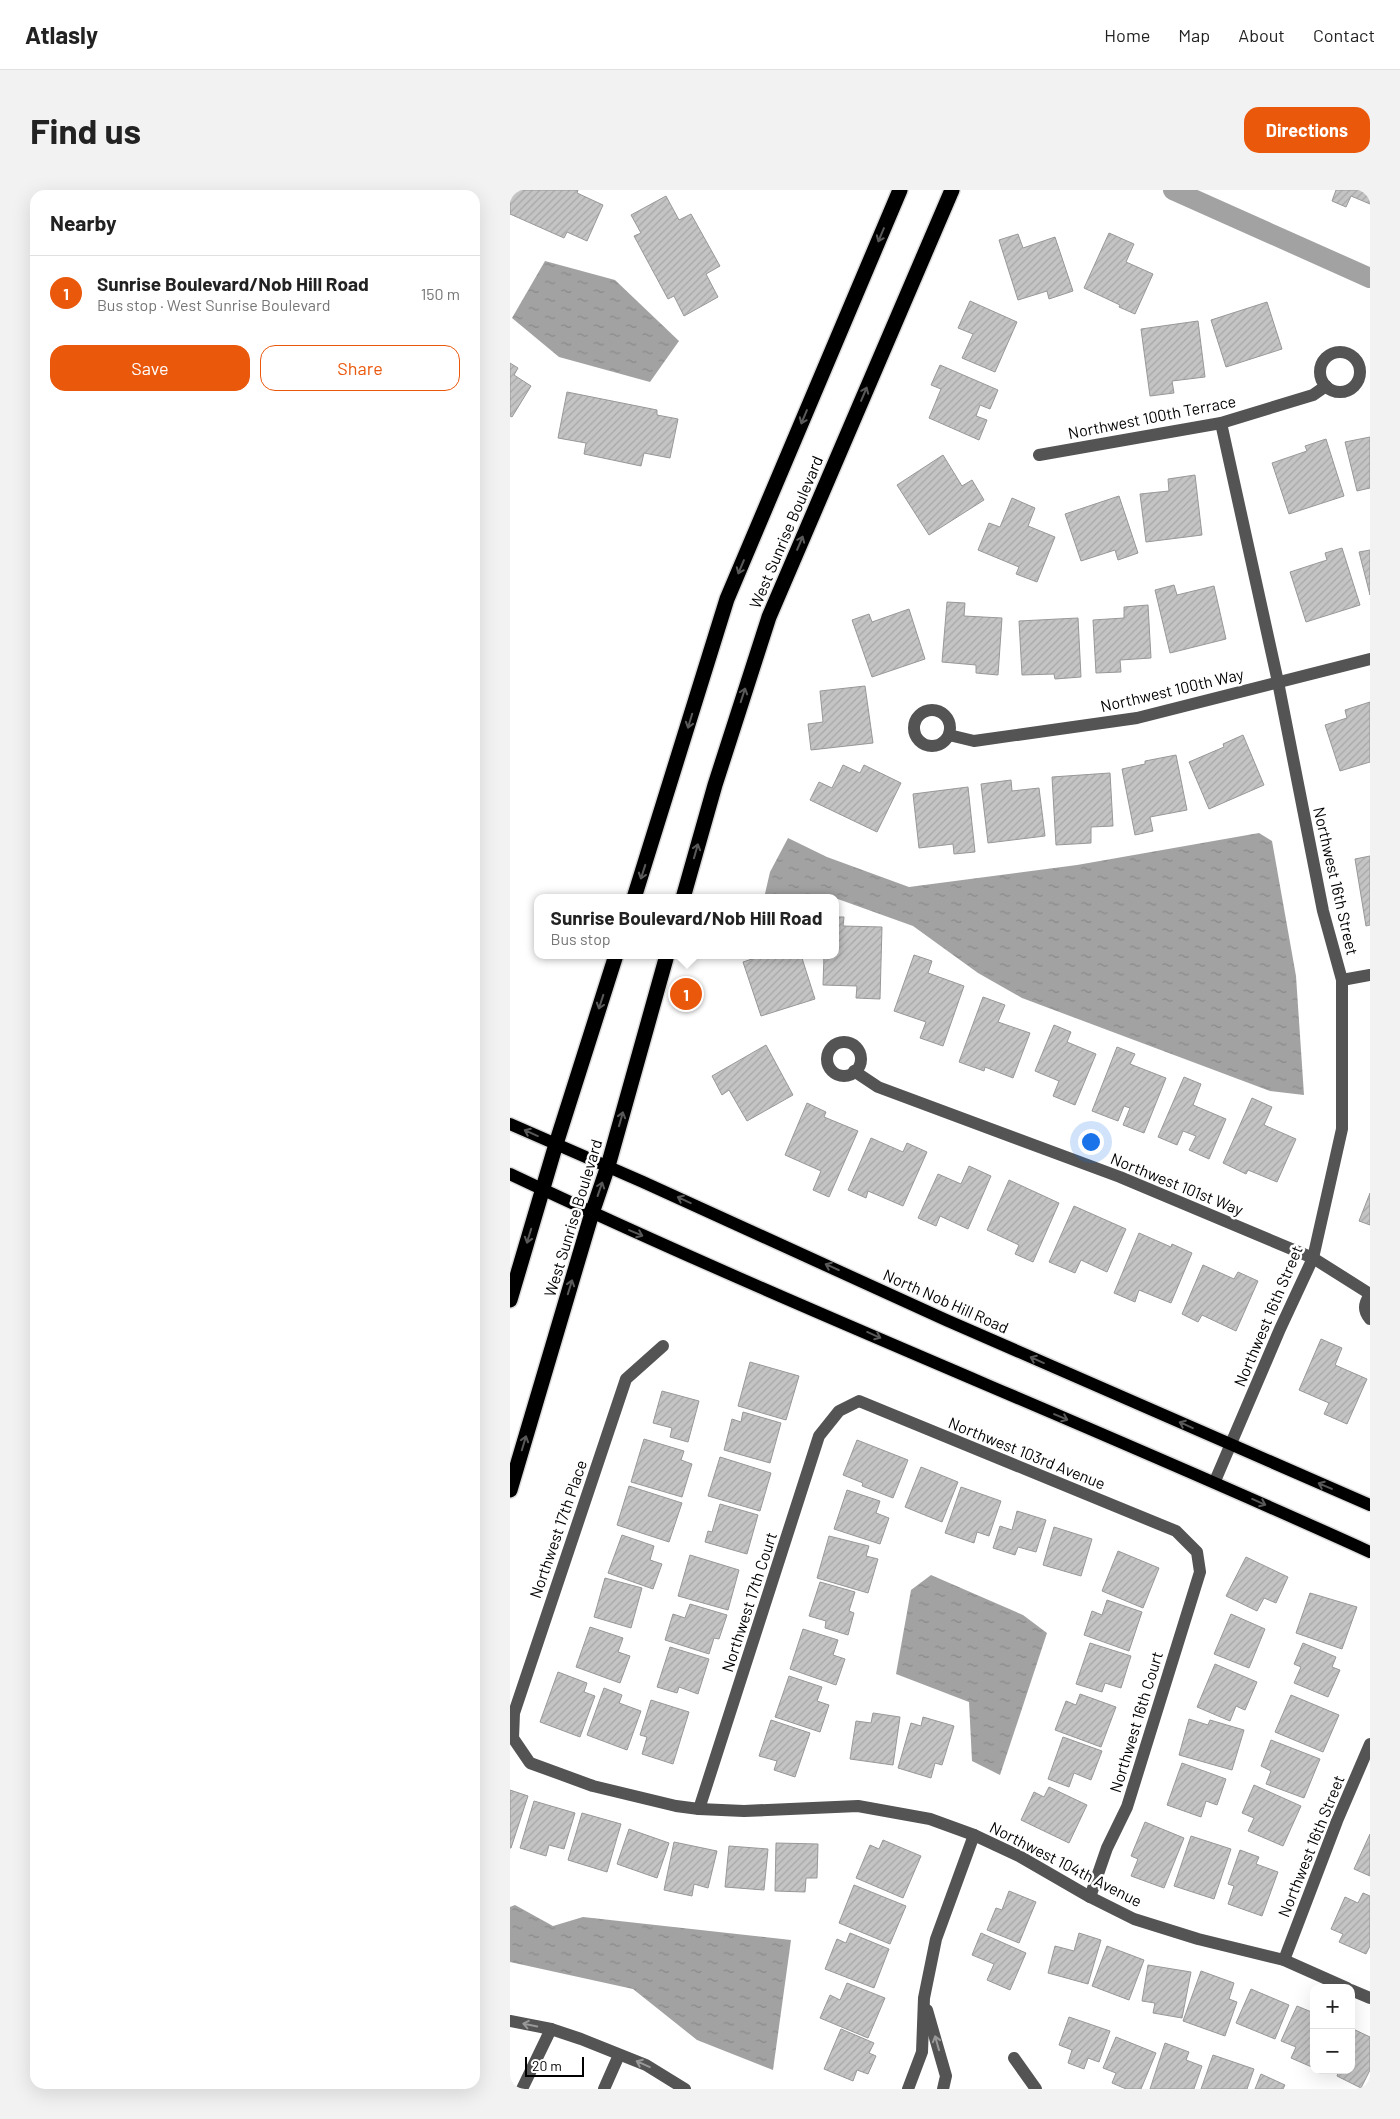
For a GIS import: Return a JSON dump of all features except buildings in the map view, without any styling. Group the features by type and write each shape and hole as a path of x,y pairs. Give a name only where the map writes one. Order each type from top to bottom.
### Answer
{"highway":[{"name":"West Sunrise Boulevard","path":"635,894 728,599 900,190"},
{"name":"West Sunrise Boulevard","path":"684,894 715,784 769,617 952,190"},
{"path":"510,1300 556,1144 615,959"},
{"name":"West Sunrise Boulevard","path":"510,1490 592,1213 608,1166 666,959"}],"main road":[{"name":"North Nob Hill Road","path":"510,1124 608,1166 946,1320 1370,1505"},
{"path":"510,1174 592,1213 1000,1391 1215,1482 1370,1552"}],"street":[{"name":"Northwest 100th Terrace","path":"1039,455 1221,422 1313,396 1326,386"},
{"name":"Northwest 16th Street","path":"1215,1482 1280,1329 1313,1258 1342,1129 1342,980 1323,911 1278,682 1221,422"},
{"name":"Northwest 100th Way","path":"949,735 974,741 1137,718 1370,659"},
{"path":"1342,980 1370,976"},
{"name":"Northwest 101st Way","path":"854,1071 878,1087 1120,1177 1313,1258 1370,1295 1365,1305 1365,1311 1370,1319"},
{"name":"Northwest 17th Place","path":"513,1738 514,1713 626,1378 663,1346"},
{"name":"Northwest 103rd Avenue","path":"839,1411 859,1401 1176,1531 1197,1552"},
{"name":"Northwest 17th Court","path":"699,1809 819,1436 839,1411"},
{"name":"Northwest 16th Court","path":"1090,1898 1107,1848 1127,1807 1200,1572 1197,1552"},
{"name":"Northwest 104th Avenue","path":"513,1738 530,1763 593,1786 676,1806 744,1811 858,1806 930,1819 974,1835 1019,1856 1090,1898 1134,1919 1198,1939 1284,1960 1338,1984"},
{"name":"Northwest 16th Street","path":"1284,1960 1336,1821 1370,1744"},
{"path":"908,2089 922,2052 924,1998 936,1939 974,1835"},
{"path":"1355,1992 1370,1998"},
{"path":"924,1998 946,2076 943,2089"},
{"path":"510,2021 551,2029 646,2065 685,2089"},
{"path":"522,2089 551,2029"},
{"path":"604,2089 619,2055"},
{"path":"1014,2058 1036,2089"}],"water":[{"path":"545,261 615,280 679,341 650,382 559,357 512,318"},
{"path":"1259,833 1272,841 1296,976 1304,1095 1270,1091 1022,998 978,973 913,926 839,899 839,894 765,894 770,872 788,838 827,857 909,887 1077,865"},
{"path":"931,1575 1023,1615 1047,1633 1000,1775 972,1761 969,1702 896,1674 911,1590"},
{"path":"515,1905 553,1926 583,1917 791,1940 773,2070 697,2040 633,1989 510,1962 510,1907"}],"waterway":[{"path":"1173,190 1370,278"}],"place":[{"name":"Sunrise Boulevard/Nob Hill Road","path":"686,994"}]}
